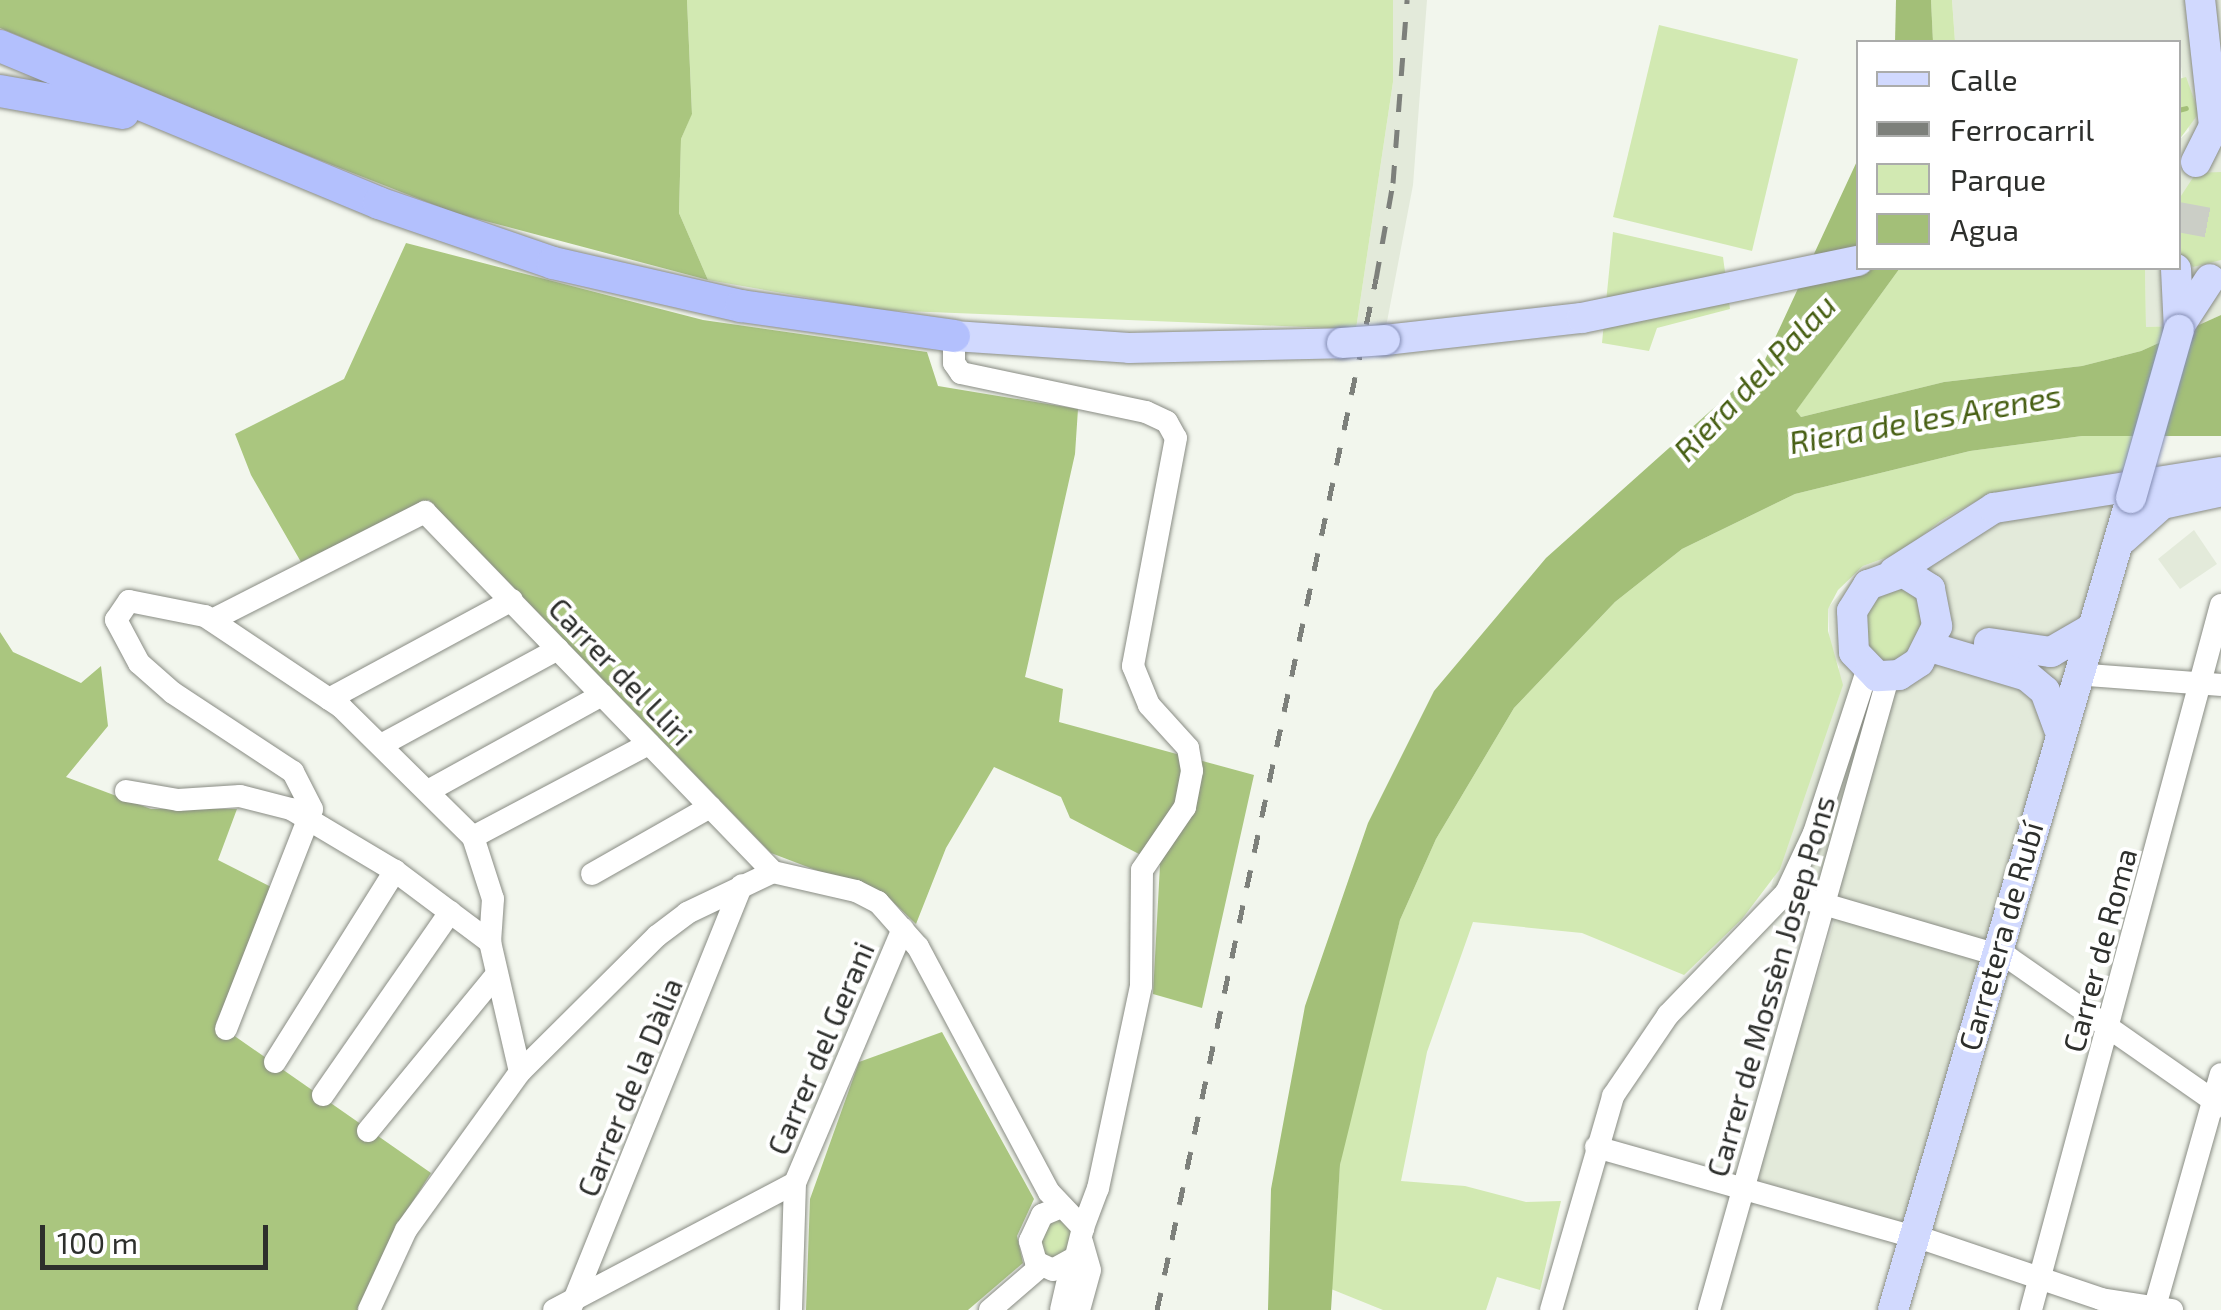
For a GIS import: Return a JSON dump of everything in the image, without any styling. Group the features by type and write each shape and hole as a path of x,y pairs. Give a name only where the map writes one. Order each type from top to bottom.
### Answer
{"highway":[{"path":"0,46 378,204 553,263 741,306 954,336"},
{"path":"0,91 97,105 212,136"}],"main road":[{"path":"2192,166 2214,126 2200,0"},
{"path":"2214,0 2221,61"},
{"path":"954,336 1128,348 1385,340 1582,318 1856,260"},
{"path":"2179,330 2218,275 2181,269"},
{"path":"2175,270 2179,330"},
{"name":"Carretera de Rubí","path":"2002,956 2059,729 2116,554 2179,330"},
{"path":"1940,539 1930,590 1934,636 1907,671 1878,675 1850,638 1852,611 1868,585 1894,572 1940,539 2006,505 2221,472"},
{"path":"2116,554 2162,504 2221,491"},
{"name":"Carretera de Rubí","path":"1907,1310 1921,1239 2002,956 2108,609 2116,554"},
{"path":"1894,572 1917,576 1930,590"},
{"path":"1934,636 2036,653 2059,649 2092,621"},
{"path":"2089,675 2092,621"},
{"path":"1934,636 2027,676 2044,692 2059,729"},
{"name":"Carretera de Rubí","path":"1893,1310 1921,1239"}],"street":[{"path":"954,336 954,362 961,373 1146,412 1173,430 1176,448 1133,666 1140,693 1188,748 1192,771 1185,807 1142,870 1141,986 1098,1188 1061,1310"},
{"name":"Carrer del Lliri","path":"212,620 424,512 773,872"},
{"path":"329,699 512,600"},
{"path":"226,1029 312,821 310,799 293,772 164,686 128,648 116,620 130,601 212,620 329,699 383,744 472,836 493,899 490,942 520,1072"},
{"name":"Carrer de Roma","path":"2031,1310 2052,1278 2109,1028 2211,684 2221,605"},
{"path":"383,744 558,649"},
{"path":"1550,1310 1596,1147 1638,1053 1786,893 1878,675"},
{"name":"Carrer de Mossèn Josep Pons","path":"1709,1310 1824,904 1878,675"},
{"path":"2089,675 2211,684"},
{"path":"428,790 602,695"},
{"path":"472,836 649,744"},
{"path":"126,791 178,800 240,796 312,821 395,871 490,942"},
{"path":"592,874 710,808"},
{"path":"275,1062 395,871"},
{"path":"369,1310 406,1230 520,1072 657,936 742,885 773,872 856,890 878,902 903,930 1079,1244 1090,1270 1079,1310"},
{"name":"Carrer de la Dàlia","path":"565,1307 742,885"},
{"path":"1786,893 2002,956 2215,1102"},
{"path":"323,1094 450,912"},
{"name":"Carrer del Gerani","path":"791,1310 795,1183 903,930"},
{"path":"368,1131 497,974"},
{"path":"1596,1147 2052,1278 2102,1282 2154,1306 2221,1074"},
{"path":"565,1307 795,1183"},
{"path":"1061,1207 1034,1227 1030,1248 1041,1266 1054,1270 1079,1244"},
{"path":"990,1310 1041,1266"}],"shaded area":[{"path":"0,0 687,0 692,114 681,139 679,213 708,280 455,213 276,143 0,28"},
{"path":"1393,0 1427,0 1413,185 1386,327 1356,329 1393,82"},
{"path":"1952,0 2221,0 2221,315 2199,325 2146,327 2145,270 2181,270 2181,138 2189,131 2181,40 1955,40"},
{"path":"406,243 703,320 927,352 938,386 1078,409 1075,454 1025,677 1063,689 1059,722 1254,775 1202,1008 1153,994 1160,865 1070,818 1061,797 994,767 946,848 916,924 889,898 771,853 429,500 301,562 251,475 235,434 344,379"},
{"path":"2124,471 1909,1229 1754,1179 1836,915 1771,887 1839,667 1830,648 1828,608 1863,566 1904,551 1940,521 1989,494"},
{"path":"2194,530 2217,564 2180,589 2158,559"},
{"path":"0,632 13,652 81,683 101,666 108,726 66,777 151,809 237,809 218,860 277,890 216,1023 431,1173 393,1232 358,1310 0,1310"},
{"path":"942,1032 1034,1199 1017,1236 1023,1263 968,1310 806,1310 810,1199 859,1062"}],"green space":[{"path":"687,0 1393,0 1393,82 1356,329 879,310 708,280 679,213 681,139 692,113"},
{"path":"1931,0 1952,0 1955,40 1933,40"},
{"path":"1659,25 1798,59 1752,251 1613,217"},
{"path":"2186,77 2199,113 2181,137 2181,78"},
{"path":"2221,172 2221,260 2193,267 2181,257 2181,196 2196,173"},
{"path":"1613,232 1723,257 1730,309 1657,328 1649,351 1602,343"},
{"path":"1899,270 2145,270 2146,327 2199,325 2141,351 2082,366 1944,382 1801,417 1795,412"},
{"path":"2082,436 2133,436 2124,471 1989,494 1940,521 1904,551 1863,566 1838,590 1828,609 1828,631 1843,685 1780,869 1742,919 1684,975 1582,933 1473,922 1427,1052 1401,1181 1465,1186 1526,1202 1561,1201 1540,1290 1497,1277 1486,1310 1383,1310 1331,1289 1340,1165 1353,1092 1400,920 1436,839 1514,708 1615,602 1682,549 1795,494 1970,451"},
{"path":"1910,584 1927,616 1900,666 1865,656 1868,600"},
{"path":"1056,1215 1073,1224 1072,1247 1049,1261 1038,1242"}],"water":[{"path":"1896,0 1931,0 1933,40 1895,40"},
{"path":"1856,163 1856,270 1899,270 1796,411 1801,417 1944,382 2082,366 2141,351 2221,315 2221,436 2082,436 1970,451 1795,494 1682,549 1615,602 1514,708 1436,839 1400,920 1340,1165 1331,1310 1268,1310 1271,1189 1305,1006 1368,823 1434,691 1546,558 1763,364"}],"waterway":[{"path":"2181,109 2186,108"}],"tunnel":[{"path":"2181,218 2221,225"}],"railway":[{"path":"1157,1310 1376,279 1393,183 1407,0"}],"water label":[{"name":"Riera del Palau","path":"1754,377"},
{"name":"Riera de les Arenes","path":"1925,418"}]}
